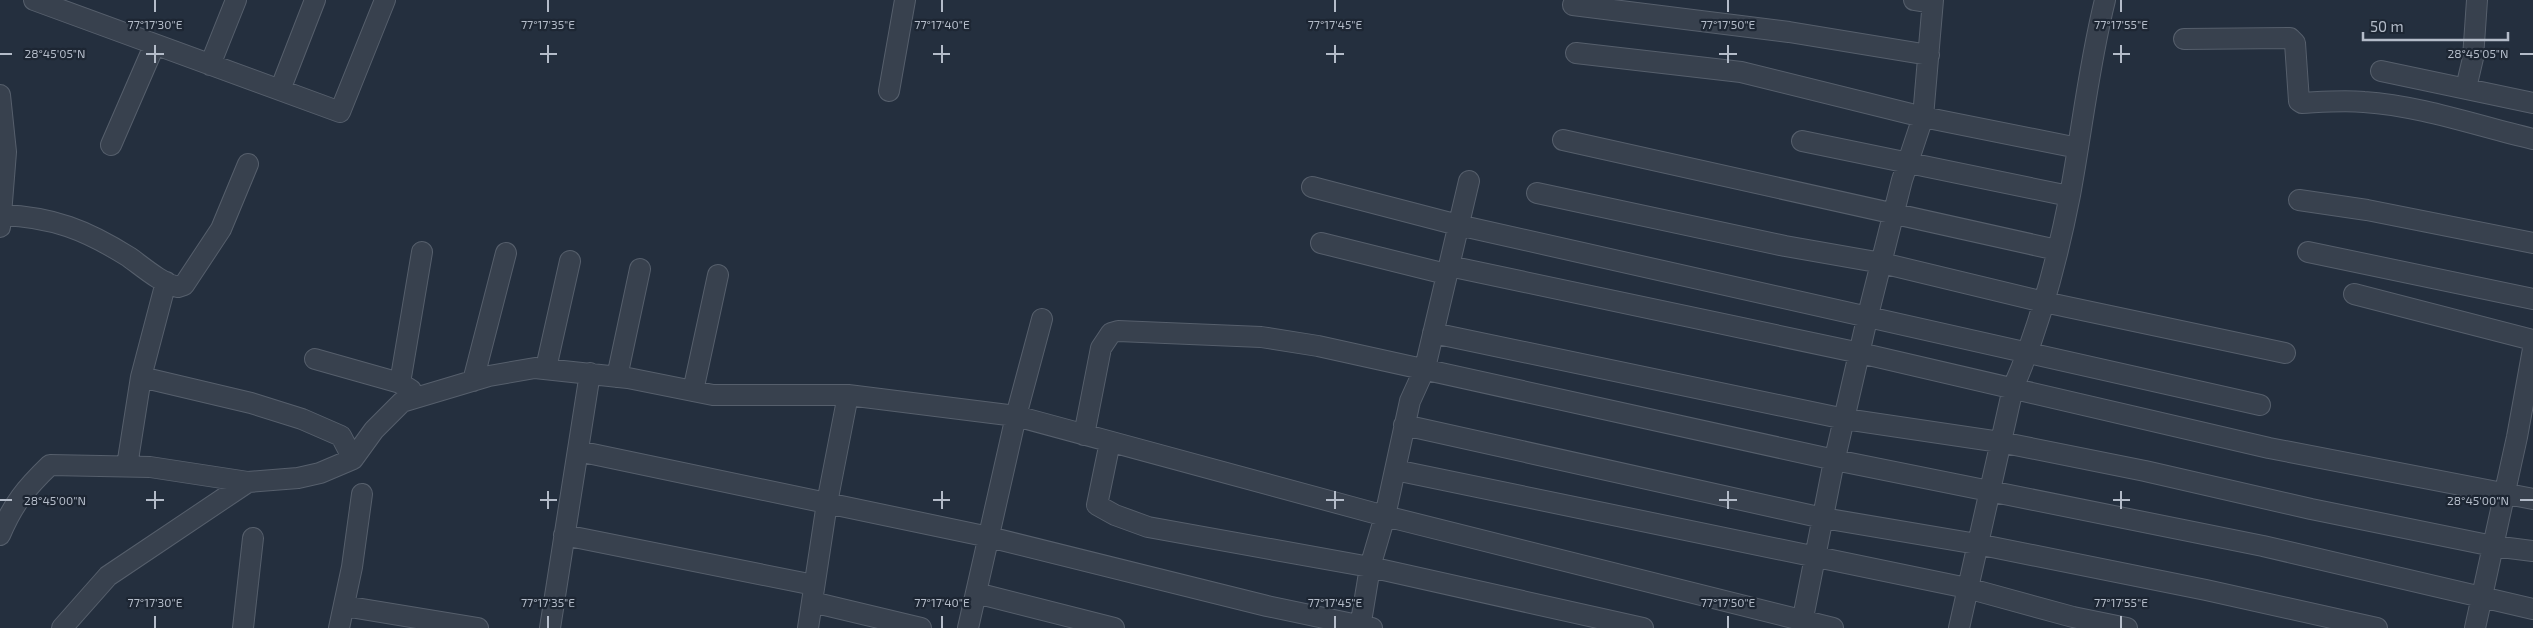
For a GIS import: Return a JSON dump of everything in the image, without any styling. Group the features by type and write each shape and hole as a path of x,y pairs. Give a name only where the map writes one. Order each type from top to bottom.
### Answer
{"street":[{"path":"34,0 154,46 340,112 385,0"},
{"path":"210,65 236,0"},
{"path":"280,90 315,0"},
{"path":"888,91 905,0"},
{"path":"1958,628 2013,388 2027,354 2044,302 2057,250 2069,196 2105,0"},
{"path":"2466,88 2473,58 2477,0"},
{"path":"1802,625 1834,460 1867,319 1892,215 1923,117 1928,55 1926,1"},
{"path":"1574,5 1789,32 1928,55"},
{"path":"2184,39 2290,38 2295,43 2299,101 2302,103 2362,102 2397,106 2533,139"},
{"path":"110,144 154,46"},
{"path":"1576,53 1741,72 1923,117 2078,148"},
{"path":"2381,71 2533,103"},
{"path":"0,95 3,150 1,221 30,216 77,228 108,244 166,282 178,287 184,285 208,252 221,229 248,164"},
{"path":"1563,140 1892,215 2057,250"},
{"path":"1802,141 2069,196"},
{"path":"578,451 988,537 1266,606 1364,627 1370,567 1385,516 1410,401 1424,368 1469,180"},
{"path":"1312,187 1458,225 1867,319 2260,405"},
{"path":"1537,193 1785,246 1882,263 2044,302 2285,353"},
{"path":"2299,200 2367,210 2533,243"},
{"path":"1321,243 1860,353 2269,448 2533,499"},
{"path":"400,383 422,252"},
{"path":"2308,252 2533,299"},
{"path":"474,381 506,254"},
{"path":"546,368 570,261"},
{"path":"617,376 640,269"},
{"path":"694,391 718,275"},
{"path":"128,466 141,378 166,282"},
{"path":"2354,294 2533,340"},
{"path":"968,628 1016,416 1042,319"},
{"path":"1084,435 1101,348 1105,338 1111,332 1224,335 1292,340 1834,460 2264,546 2533,609"},
{"path":"1433,332 1845,419 2000,442 2145,471 2311,509 2493,546 2533,551"},
{"path":"2475,628 2504,494 2525,439 2533,349"},
{"path":"316,358 400,383 422,396"},
{"path":"0,535 11,509 31,484 50,465 128,466 207,474 248,482 298,478 320,473 353,459 374,430 402,402 510,370 546,368 617,376 713,395 803,394 848,396 1016,416 1385,516 1802,625 1833,628"},
{"path":"550,628 590,373"},
{"path":"141,378 251,403 302,419 341,436 353,459"},
{"path":"808,628 827,503 848,396"},
{"path":"1404,425 1823,518 1977,544 2206,590 2377,628"},
{"path":"1110,442 1097,505 1114,515 1148,527 1370,567 1643,628"},
{"path":"1395,470 1967,588 2073,617 2127,628"},
{"path":"62,628 108,576 248,482"},
{"path":"339,628 352,567 362,494"},
{"path":"564,535 813,594 921,628"},
{"path":"243,628 254,538"},
{"path":"976,593 1114,628"},
{"path":"344,606 478,628"}]}
